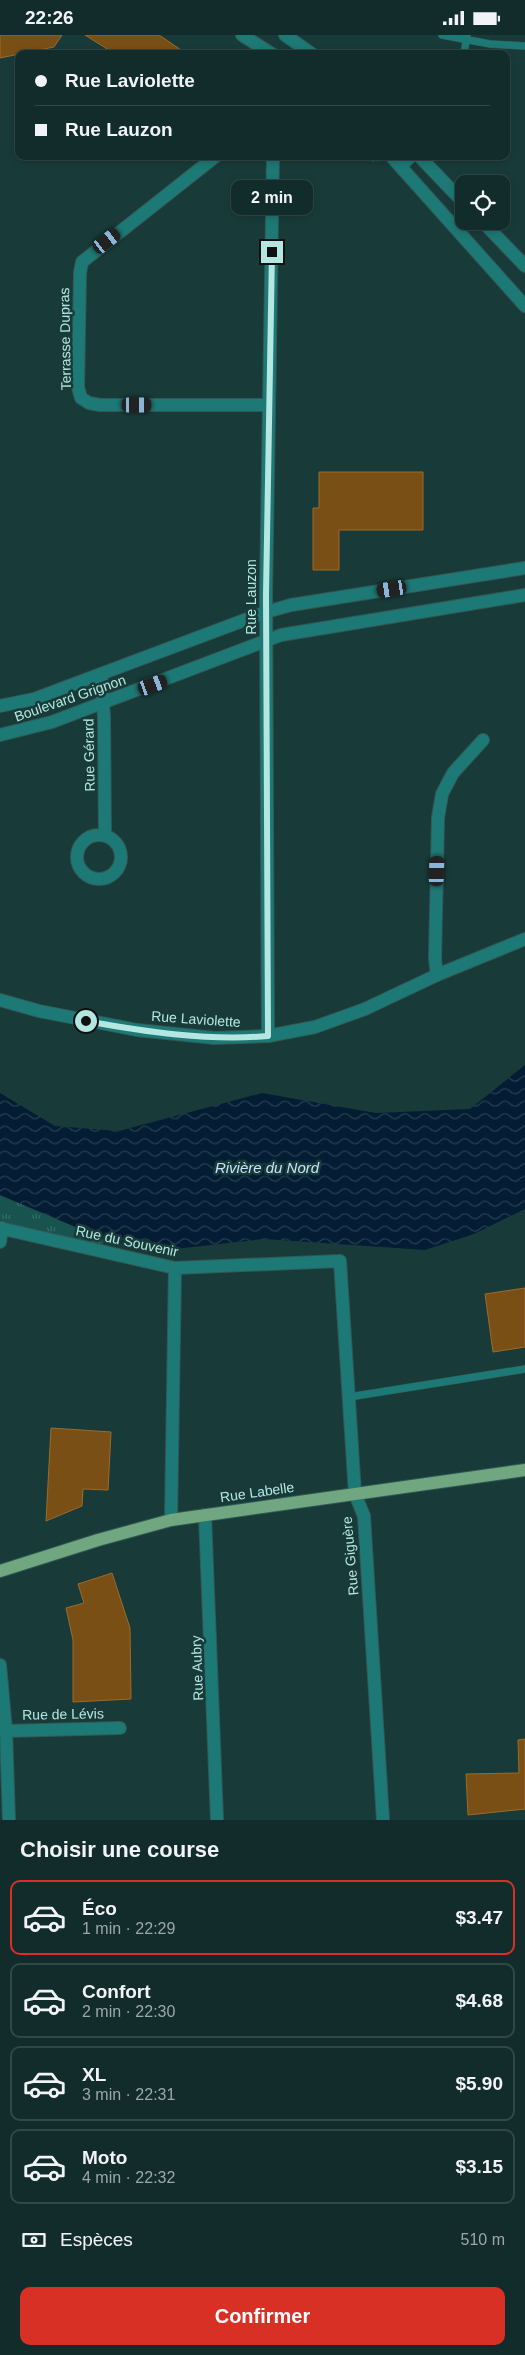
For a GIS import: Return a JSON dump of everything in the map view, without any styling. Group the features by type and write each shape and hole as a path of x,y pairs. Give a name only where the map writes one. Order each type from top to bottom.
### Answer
{"main road":[{"name":"Rue Labelle","path":"0,1571 98,1540 171,1520 525,1470"}],"street":[{"path":"242,35 266,50"},
{"path":"285,35 306,50"},
{"name":"Terrasse Dupras","path":"211,160 82,262 80,273 78,387 81,398 89,403 100,405 268,405"},
{"name":"Rue Lauzon","path":"268,1036 266,612 273,160"},
{"path":"394,160 525,306"},
{"path":"423,160 455,194"},
{"path":"491,230 525,266"},
{"name":"Boulevard Grignon","path":"0,706 34,699 266,612 291,605 525,568"},
{"name":"Boulevard Grignon","path":"0,735 52,722 103,704 280,635 525,595"},
{"name":"Rue Gérard","path":"100,674 103,704 105,835"},
{"path":"436,975 438,818 442,794 453,773 483,740"},
{"name":"Rue Laviolette","path":"0,1000 39,1011 138,1030 215,1038 268,1036 315,1027 366,1009 436,975 525,939"},
{"path":"0,1242 1,1228"},
{"name":"Rue du Souvenir","path":"1,1228 175,1268 340,1261"},
{"name":"Rue Giguère","path":"340,1261 356,1494 364,1516 383,1820"},
{"path":"171,1520 175,1268"},
{"name":"Rue Aubry","path":"205,1515 217,1820"},
{"path":"0,1665 6,1731 8,1820"},
{"name":"Rue de Lévis","path":"6,1731 120,1728"}],"lane":[{"path":"442,35 525,46"},
{"path":"464,50 466,37"},
{"path":"402,169 411,160"},
{"path":"349,1397 525,1369"}],"path":[{"path":"370,160 378,161"}],"green space":[{"path":"0,1195 104,1239 102,1251 0,1228"}],"water":[{"name":"Rivière du Nord","path":"525,1065 525,1209 474,1234 425,1250 264,1239 157,1251 104,1239 0,1195 0,1093 55,1126 119,1131 262,1093 376,1113 470,1109"}],"building":[{"path":"0,35 62,35 54,47 39,50 15,50 15,55 0,58"},
{"path":"85,35 159,35 181,50 109,50"},
{"path":"319,472 423,472 423,530 339,530 339,570 313,570 313,508 319,508"},
{"path":"525,1288 525,1347 493,1352 485,1294"},
{"path":"51,1428 111,1432 108,1490 83,1489 82,1506 46,1521"},
{"path":"112,1573 130,1628 131,1699 73,1702 73,1640 66,1608 84,1603 78,1584"},
{"path":"525,1739 525,1809 468,1815 466,1774 519,1773 518,1740"}],"route":[{"path":"86,1021 138,1030 215,1038 268,1036 266,595 268,384 272,252"}]}
